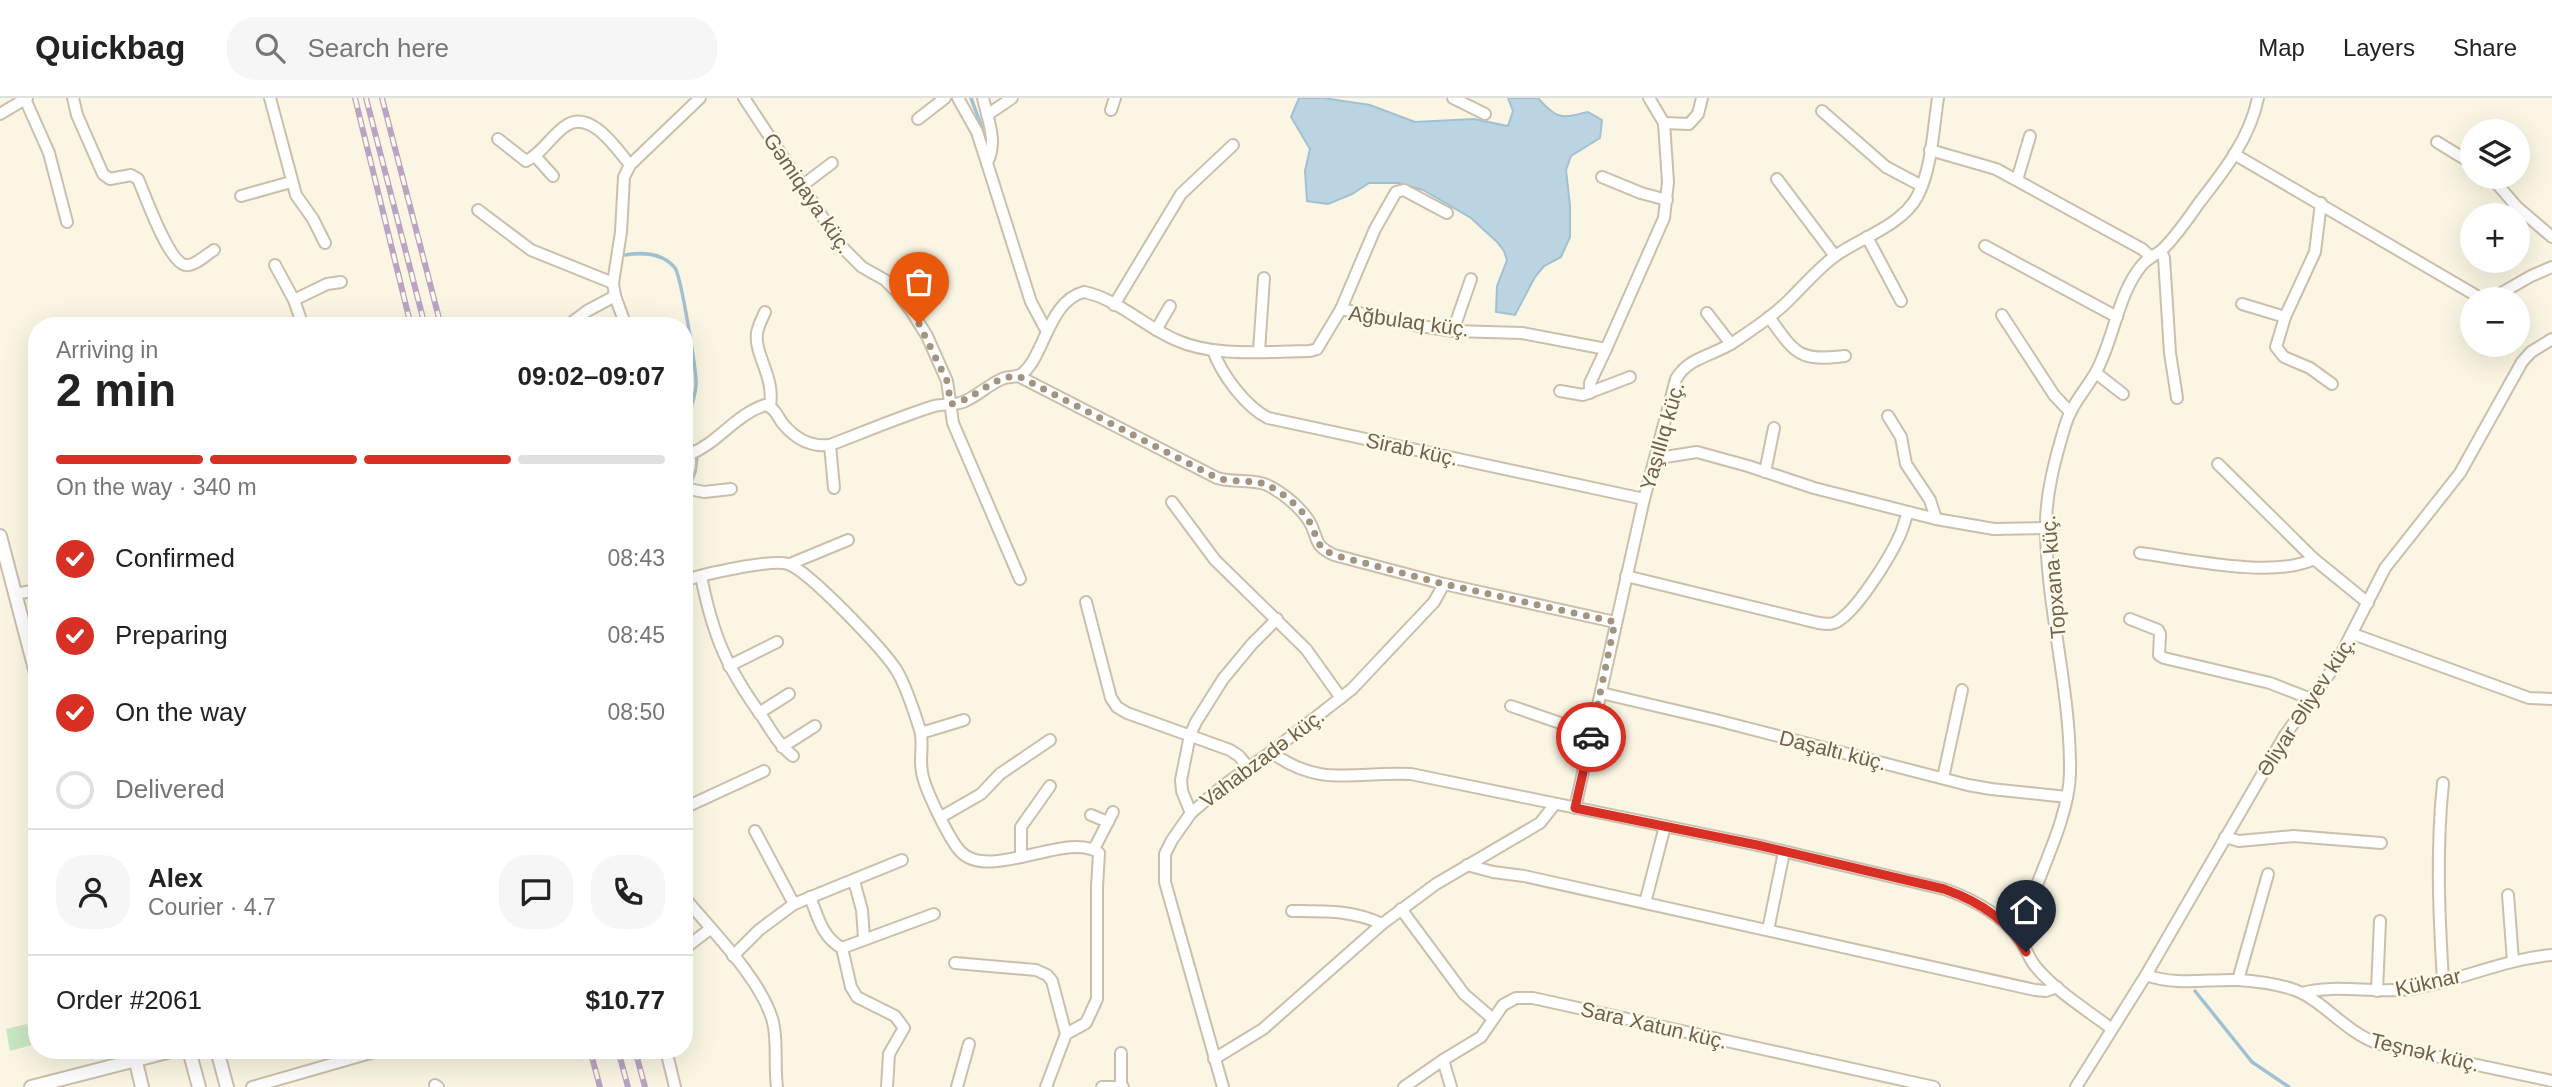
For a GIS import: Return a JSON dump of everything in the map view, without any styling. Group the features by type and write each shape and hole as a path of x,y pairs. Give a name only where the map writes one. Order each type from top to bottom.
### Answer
{"street":[{"path":"0,114 26,98 50,153 67,222"},
{"path":"73,98 77,114 103,174 110,179 135,175 160,231 178,261 191,265 214,250"},
{"path":"270,98 291,182 300,203 313,219 325,243"},
{"path":"623,317 613,282 621,232 624,177 630,165 700,98"},
{"name":"Gəmiqaya küç.","path":"744,98 852,258 885,280 912,312 927,336 947,381 953,423 1020,579"},
{"path":"918,119 945,98"},
{"path":"958,98 977,132 1031,302 1046,330"},
{"path":"983,98 993,147 986,163"},
{"path":"987,116 1012,98"},
{"path":"1111,110 1115,98"},
{"path":"1453,98 1485,114"},
{"path":"1590,393 1590,383 1664,218 1667,200 1664,123 1649,98"},
{"path":"1664,123 1689,124 1694,120 1702,98"},
{"name":"Yaşıllıq küç.","path":"1575,808 1615,622 1676,379 1687,364 1710,356 1731,344 1769,317 1835,256 1905,212 1922,186 1938,98"},
{"name":"Topxana küç.","path":"2019,939 2031,895 2067,797 2070,752 2046,528 2050,485 2070,412 2096,373 2136,273 2177,233 2234,154 2247,132 2258,98"},
{"path":"1822,111 1886,167 1922,186"},
{"path":"498,139 523,160 528,161 567,125 580,121 597,130 615,146 630,165"},
{"path":"2017,180 2030,136"},
{"path":"2437,142 2460,156"},
{"path":"1114,305 1181,194 1233,145"},
{"path":"1930,150 1996,169 2164,258 2176,398"},
{"path":"2234,154 2462,287"},
{"path":"535,156 553,176"},
{"path":"803,186 832,163"},
{"path":"1602,177 1667,200"},
{"path":"1777,179 1835,256"},
{"path":"241,195 291,182"},
{"path":"2502,189 2552,237"},
{"path":"1340,309 1375,229 1396,192 1404,190 1447,213"},
{"path":"2321,203 2315,252 2276,341 2278,352 2310,368 2332,384"},
{"path":"478,210 531,250 613,282"},
{"path":"1867,237 1901,301"},
{"path":"1984,246 2117,317"},
{"path":"275,265 300,317"},
{"path":"2511,287 2552,267"},
{"path":"1259,351 1265,278"},
{"path":"1453,331 1471,279"},
{"path":"294,300 327,284 341,282"},
{"name":"Ağbulaq küç.","path":"1018,376 1031,363 1046,330 1071,299 1079,294 1092,294 1188,345 1213,350 1317,349 1340,309 1413,325 1453,331 1522,333 1606,349"},
{"path":"581,317 615,296"},
{"path":"2242,304 2285,317"},
{"path":"1156,330 1170,306"},
{"path":"765,312 757,331 757,340 771,384 770,406 783,424 804,441 823,446 831,445 934,406 967,400 1001,379 1018,376 1217,478 1230,482 1267,485 1304,513 1320,546 1334,555 1444,584 1615,622"},
{"path":"1707,313 1731,344"},
{"path":"2002,314 2054,395 2070,412"},
{"path":"1769,317 1798,353 1819,359 1845,356"},
{"name":"Əliyar Əliyev küç.","path":"2076,1087 2146,975 2285,735 2335,666 2392,556 2465,464 2522,362 2531,352 2552,338"},
{"name":"Sirab küç.","path":"1213,350 1216,359 1246,403 1268,418 1644,499"},
{"path":"2096,373 2123,394"},
{"path":"1560,391 1583,395 1630,377"},
{"path":"693,453 741,417 760,407 770,406"},
{"path":"1888,416 1901,437 1906,464 1930,500 1936,519"},
{"path":"1765,471 1774,428"},
{"path":"831,445 834,488"},
{"path":"1656,456 1697,452 1814,488 1936,519 1994,529 2046,528"},
{"path":"2218,464 2314,559 2368,603"},
{"path":"693,490 704,492 731,489"},
{"path":"1171,502 1215,560 1306,649 1341,698"},
{"path":"1626,576 1802,619 1825,624 1835,622 1854,606 1890,554 1900,536 1908,512"},
{"path":"0,536 28,644"},
{"path":"790,564 848,540"},
{"path":"2140,553 2261,567 2301,564 2314,559"},
{"path":"693,578 781,562 790,564 812,581 889,659 899,674 920,733 923,781 953,843 963,855 984,861 1059,849 1094,849 1099,853 1097,999 1086,1023 1066,1034"},
{"path":"701,576 708,611 729,666 782,747 793,756"},
{"name":"Vahabzadə küç.","path":"1223,1087 1165,882 1165,854 1168,847 1191,813 1341,698 1434,602 1444,584"},
{"path":"15,594 28,592"},
{"path":"1086,601 1111,698 1117,707 1230,750 1248,767"},
{"path":"1191,813 1181,780 1190,735 1223,679 1252,644 1278,619"},
{"path":"2130,619 2158,630 2159,655 2164,658 2270,682 2311,699"},
{"path":"2353,634 2529,698 2552,699"},
{"path":"729,666 777,642"},
{"path":"1943,778 1962,690"},
{"name":"Daşaltı küç.","path":"1601,693 1991,789 2067,797"},
{"path":"759,713 789,694"},
{"path":"1511,706 1592,734"},
{"path":"920,733 964,720"},
{"path":"782,747 815,726"},
{"path":"941,817 981,794 1000,774 1050,740"},
{"path":"1271,752 1301,770 1317,774 1348,777 1411,774 1784,852 1966,896 1990,911 2019,939 2036,967 2057,987 2112,1029"},
{"path":"693,804 764,771"},
{"path":"2443,783 2437,878 2443,981"},
{"path":"1021,857 1021,827 1024,819 1050,786"},
{"path":"1214,1059 1263,1029 1382,923 1467,865 1540,823 1555,804"},
{"path":"1091,815 1111,817 1094,849"},
{"path":"1645,903 1665,826"},
{"path":"755,831 794,904"},
{"path":"2225,837 2239,841 2294,836 2381,843"},
{"path":"1768,930 1784,852"},
{"path":"733,956 759,930 794,904 902,860"},
{"path":"1467,865 2035,990 2046,991 2057,987"},
{"path":"2238,981 2268,874"},
{"path":"854,881 862,910 864,938"},
{"path":"2508,895 2513,961"},
{"path":"810,897 825,934 842,948 851,987 858,997 895,1016 904,1028 889,1054 887,1087"},
{"path":"693,908 758,989 772,1020 776,1037 776,1087"},
{"path":"1401,909 1464,994 1493,1019"},
{"path":"1292,911 1346,912 1364,915 1382,923"},
{"path":"842,948 934,914"},
{"path":"2377,991 2379,921"},
{"path":"693,942 710,929"},
{"name":"Küknar","path":"2302,993 2326,990 2415,989 2513,961 2552,955"},
{"path":"955,963 1036,971 1047,975 1052,981 1066,1034 1046,1087"},
{"name":"Teşnək küç.","path":"2146,975 2165,980 2238,981 2291,989 2302,993 2353,1032 2373,1042 2552,1081"},
{"name":"Sara Xatun küç.","path":"1404,1087 1481,1037 1503,1005 1516,998 1533,998 1934,1087"},
{"path":"957,1087 969,1044"},
{"path":"1102,1087 1122,1086 1121,1053"},
{"path":"31,1087 122,1059"},
{"path":"136,1059 142,1087"},
{"path":"191,1059 199,1087"},
{"path":"219,1059 227,1087"},
{"path":"252,1087 341,1059"},
{"path":"668,1059 675,1087"},
{"path":"1443,1060 1451,1087"}],"green space":[{"path":"27,1024 28,1046 10,1051 6,1029"}],"water":[{"path":"1299,98 1323,98 1370,105 1415,122 1474,119 1508,126 1513,111 1508,98 1538,98 1560,116 1588,112 1602,120 1600,138 1571,156 1566,170 1570,237 1561,257 1544,266 1535,277 1515,315 1496,312 1497,286 1507,260 1497,242 1471,218 1423,190 1398,183 1369,183 1328,204 1307,201 1305,171 1310,149 1291,117"}],"waterway":[{"path":"971,98 984,133"},
{"path":"625,255 646,254 659,257 675,268 686,317"},
{"path":"693,357 696,385 693,401"},
{"path":"693,477 697,457"},
{"path":"2195,991 2252,1062 2289,1087"}],"railway":[{"path":"355,98 409,317"},
{"path":"366,98 423,317"},
{"path":"382,98 439,317"},
{"path":"592,1059 600,1087"},
{"path":"620,1059 628,1087"},
{"path":"637,1059 645,1087"}],"way so far":[{"path":"919,324 947,381 951,404 967,400 1001,379 1018,376 1217,478 1230,482 1267,485 1304,513 1311,524 1314,537 1326,552 1444,584 1615,622 1591,737"}],"route":[{"path":"1591,737 1575,808 1757,845 1966,896 1990,911 2019,939 2026,952"}]}
